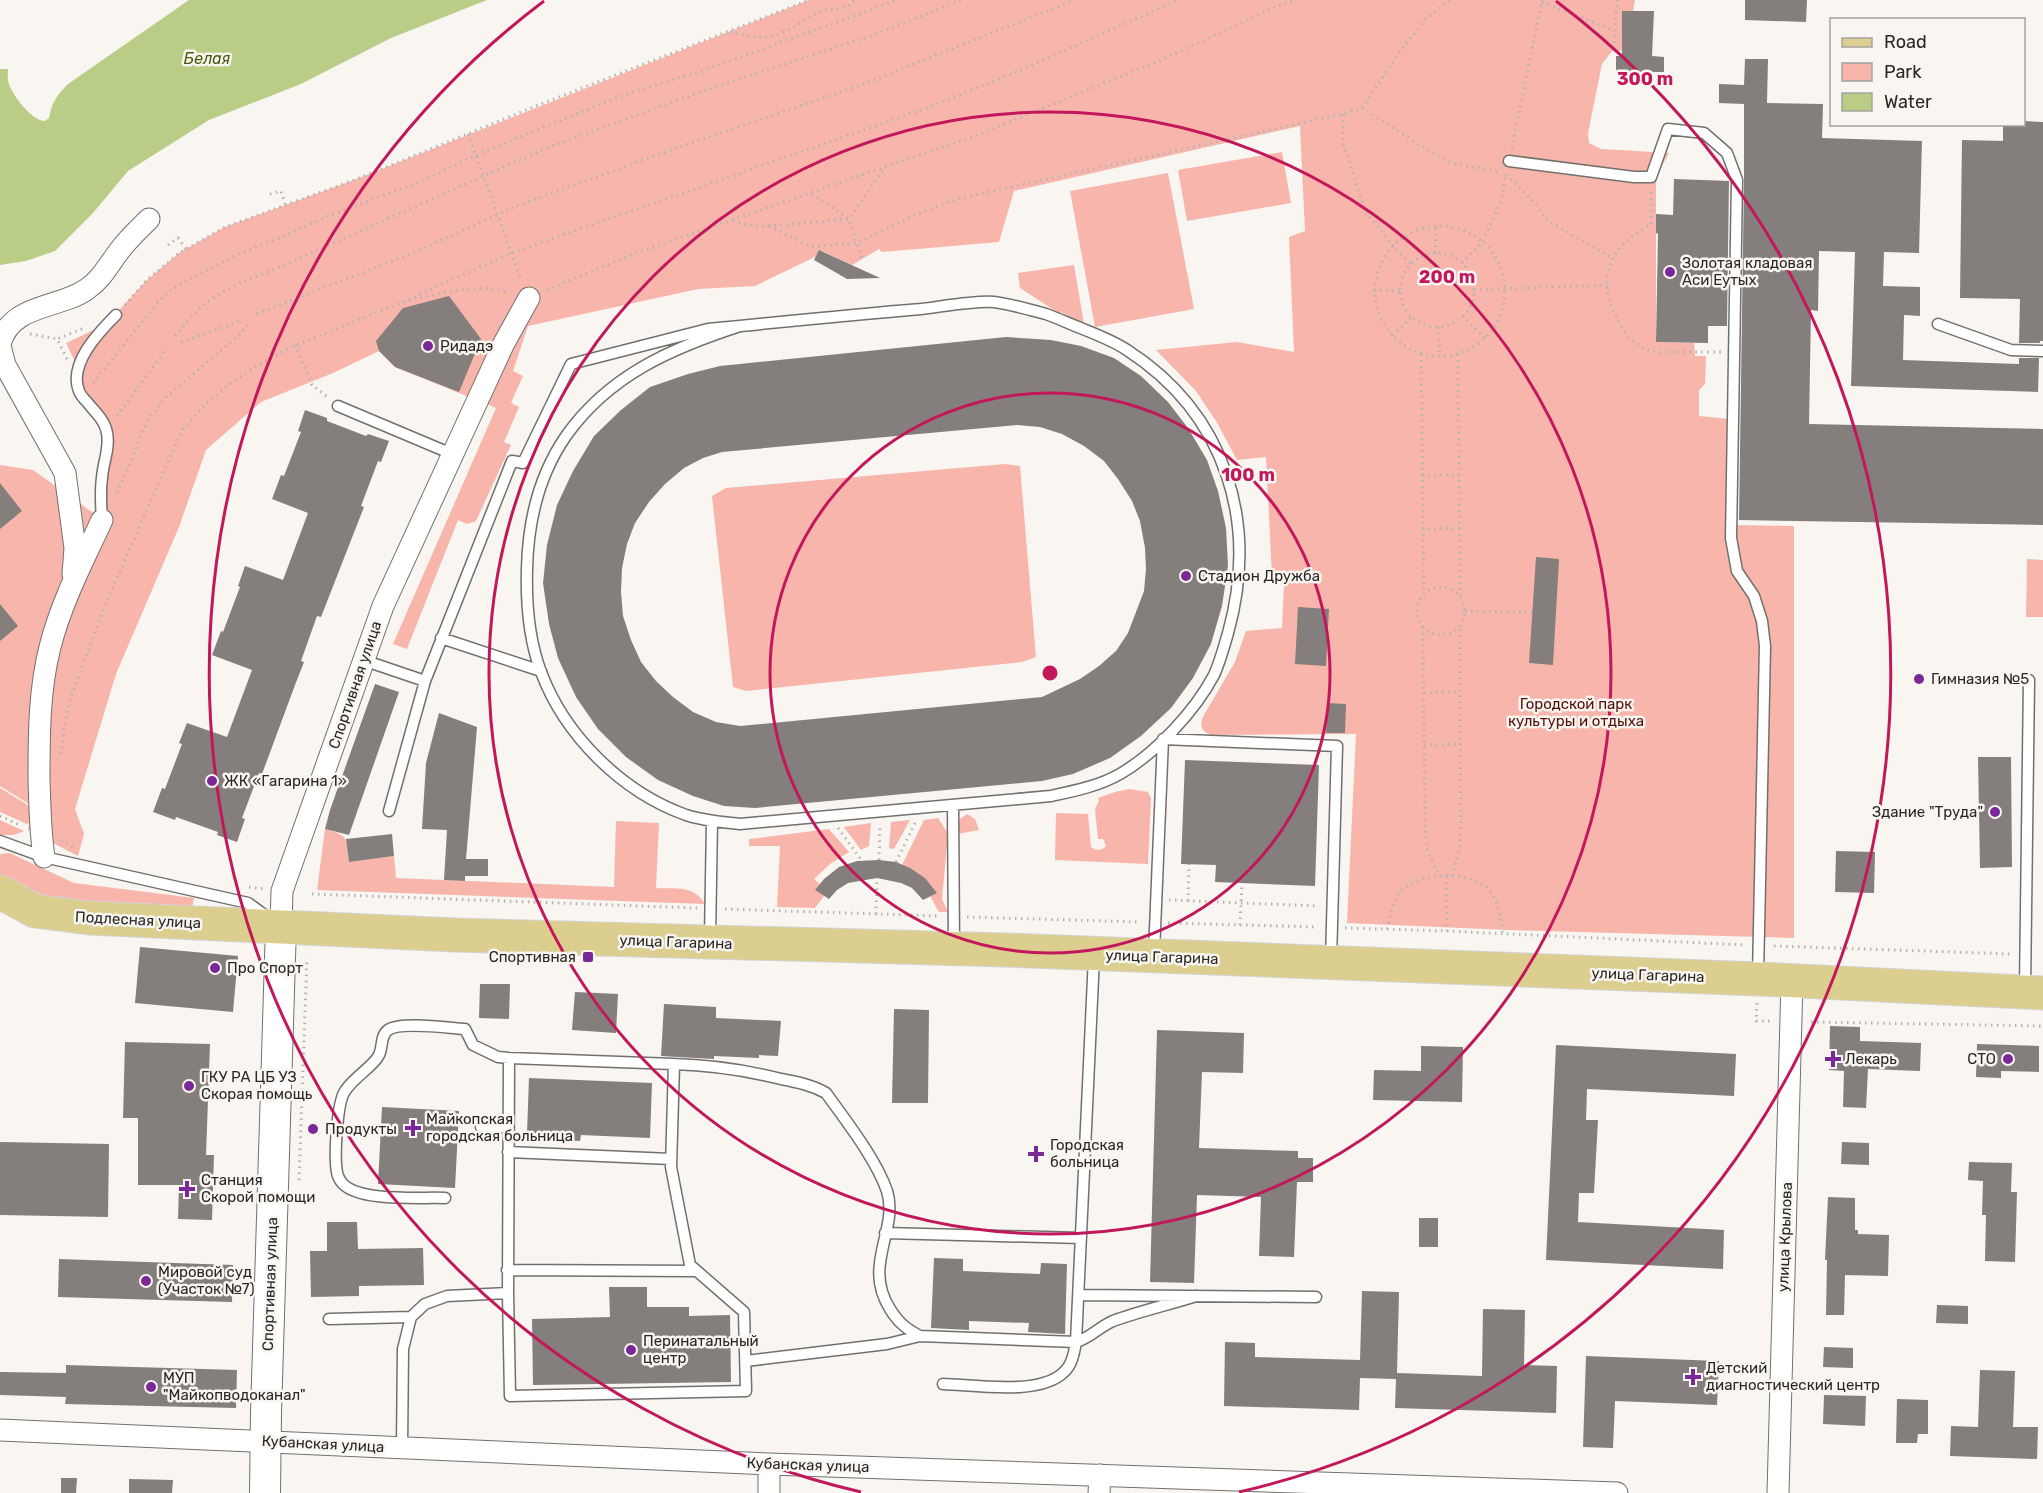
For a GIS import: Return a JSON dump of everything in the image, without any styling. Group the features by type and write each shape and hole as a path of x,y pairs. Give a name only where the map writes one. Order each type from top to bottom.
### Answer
{"main road":[{"name":"Подлесная улица","path":"0,892 35,910 89,918 281,926"},
{"name":"улица Гагарина","path":"281,926 466,935 1094,954 1758,979 2034,992"},
{"name":"Спортивная улица","path":"266,1493 281,926"}],"street":[{"path":"69,595 75,548 65,473 3,361 3,332 23,314 86,291 148,219"},
{"name":"Спортивная улица","path":"281,926 282,891 382,606 503,345 537,294"},
{"path":"44,857 40,832 39,752 42,687 50,646 69,595 102,520"},
{"name":"улица Крылова","path":"1778,1493 1792,981"},
{"name":"Кубанская улица","path":"0,1430 770,1464 1100,1484 1617,1493"},
{"path":"769,1493 770,1464"}],"lane":[{"path":"1509,161 1634,177 1651,177 1668,129 1704,133 1727,153 1737,180 1731,538 1737,571 1754,596 1762,621 1765,646 1758,979"},
{"path":"389,811 425,681 512,461 523,464 571,364 708,329 992,302 1048,315 1106,338 1166,379 1200,420 1226,470 1234,501 1239,538 1240,577 1234,611 1214,674 1195,704 1147,754 1120,774 1092,786 1051,796 740,824 687,815 640,792 617,776 574,730 557,705 541,671 530,632 526,587 528,541 537,496 549,464 567,435 593,403 629,374 696,341 740,326"},
{"path":"102,520 100,492 108,447 107,430 79,392 76,378 81,360 94,337 116,315"},
{"path":"1938,324 2011,350 2043,351"},
{"path":"338,406 452,454"},
{"path":"441,638 541,671"},
{"path":"363,660 425,681"},
{"path":"2029,680 2025,954 2034,992"},
{"path":"1154,957 1163,739"},
{"path":"1163,739 1337,746 1331,963"},
{"path":"952,805 954,949"},
{"path":"710,943 712,821"},
{"path":"0,841 44,857 248,903 281,926"},
{"path":"943,1383 1016,1387 1039,1384 1054,1380 1065,1372 1072,1360 1076,1342 1079,1295 1094,954"},
{"path":"445,1198 369,1195 356,1192 342,1184 337,1173 339,1108 344,1091 361,1071 375,1062 381,1053 382,1038 388,1030 399,1026 465,1029 472,1045 498,1057 509,1059 715,1065 814,1086 826,1093 880,1175 888,1194 888,1216 879,1283 885,1302 896,1319 906,1329 920,1336"},
{"path":"509,1059 507,1270 510,1396 746,1391 744,1312 690,1265 671,1167 674,1065"},
{"path":"481,1127 508,1127"},
{"path":"508,1152 671,1159"},
{"path":"885,1233 1081,1238"},
{"path":"507,1270 696,1271"},
{"path":"402,1448 403,1349 411,1317 425,1304 447,1296 508,1293"},
{"path":"1079,1295 1316,1297"},
{"path":"746,1361 887,1344 920,1336 1076,1342 1087,1339 1109,1323 1123,1317 1196,1296"},
{"path":"329,1319 411,1317"}],"path":[{"path":"116,315 147,280 186,249 225,227 468,135 809,0"},
{"path":"728,32 767,38 780,35 820,11 840,9 855,0"},
{"path":"82,396 158,302 170,291 241,253 350,207 423,181 476,155 623,95 702,71 898,0"},
{"path":"176,336 204,303 230,287 549,147 617,121 868,37 962,0"},
{"path":"257,314 415,252 497,215 685,145 864,84 1074,0"},
{"path":"405,301 454,291 489,288 537,294 631,255 980,134 1161,60 1294,0"},
{"path":"769,226 811,247 857,243 922,212 961,198 1362,108 1420,27 1450,0"},
{"path":"1615,43 1618,0"},
{"path":"1462,263 1482,242 1500,204 1541,1 1615,32"},
{"path":"1362,108 1452,163 1506,174 1535,203 1547,220 1612,259"},
{"path":"1343,114 1343,143 1365,211 1411,264"},
{"path":"468,135 497,215 537,294"},
{"path":"849,219 884,168"},
{"path":"1651,177 1651,225 1634,234 1622,245 1612,259 1608,273 1609,299 1623,330 1635,342 1652,352 1735,352"},
{"path":"270,194 281,191 285,205"},
{"path":"811,194 849,219 862,259"},
{"path":"732,221 759,227 849,219"},
{"path":"1435,253 1436,226"},
{"path":"1436,226 1449,226 1470,233 1488,246 1500,265 1505,289 1504,308 1495,327 1481,343 1458,354 1440,357 1421,354 1402,345 1387,330 1378,311 1374,290 1378,268 1393,246 1406,235 1436,226"},
{"path":"168,245 178,238 186,249"},
{"path":"1435,253 1454,257 1462,263 1471,275 1474,290 1468,310 1450,325 1438,327 1426,325 1412,316 1402,302 1400,291 1402,277 1411,264 1418,258 1435,253"},
{"path":"1474,290 1608,285"},
{"path":"1374,290 1400,291"},
{"path":"1394,336 1412,316"},
{"path":"1462,316 1485,338"},
{"path":"181,342 243,320"},
{"path":"125,475 148,420 165,398 248,325"},
{"path":"1438,327 1440,357"},
{"path":"23,332 57,339"},
{"path":"295,345 312,385 338,406"},
{"path":"107,430 167,348"},
{"path":"1421,354 1424,594"},
{"path":"1458,354 1460,596"},
{"path":"1422,475 1459,475"},
{"path":"1422,529 1459,528"},
{"path":"1439,876 1428,852 1425,832 1423,627 1417,610 1418,602 1424,594 1437,587 1452,589 1460,596 1465,611 1460,626 1461,832 1460,851 1452,876"},
{"path":"1465,611 1532,612"},
{"path":"1423,627 1434,634 1442,635 1449,634 1460,626"},
{"path":"1424,693 1460,692"},
{"path":"1424,745 1461,744"},
{"path":"896,862 922,808"},
{"path":"879,860 880,812"},
{"path":"0,816 29,828"},
{"path":"828,816 862,861"},
{"path":"1188,901 1189,864"},
{"path":"1446,876 1447,931"},
{"path":"1388,929 1390,915 1400,892 1409,884 1421,878 1452,876 1478,882 1488,889 1497,903 1503,933"},
{"path":"876,914 877,878"},
{"path":"1240,925 1242,883"},
{"path":"312,894 954,917 1447,931 1759,946 2025,954"},
{"path":"1156,900 1333,906"},
{"path":"1758,979 1756,1021 2043,1026"}],"green space":[{"name":"Городской парк культуры и отдыха","path":"809,0 1635,0 1633,11 1622,12 1622,41 1633,50 1612,51 1602,64 1588,133 1589,143 1601,149 1669,153 1656,177 1656,342 1694,343 1695,356 1706,356 1705,384 1699,390 1699,416 1729,419 1727,525 1794,526 1794,938 1347,923 1356,734 1212,735 1203,730 1201,725 1204,715 1235,662 1246,631 1282,628 1284,584 1272,576 1266,457 1237,460 1216,421 1196,391 1156,350 1237,342 1294,352 1289,237 1305,231 1300,126 1014,191 999,242 882,252 879,249 852,265 822,251 819,255 755,286 698,289 528,326 513,371 523,376 511,403 519,407 504,442 511,445 476,521 467,524 458,520 407,649 393,644 496,408 395,367 379,351 333,373 261,402 206,450 179,527 116,674 75,809 84,834 78,856 28,830 29,823 0,812 0,788 32,806 0,786 0,465 33,470 102,519 107,430 76,378 94,337 147,280 179,253 225,227 354,180"},
{"path":"1282,152 1291,203 1187,221 1178,170"},
{"path":"1168,173 1194,309 1095,327 1070,191"},
{"path":"1074,265 1084,324 1057,312 1020,288 1018,273"},
{"path":"96,329 76,364 66,343"},
{"path":"1005,464 1020,466 1036,657 1022,662 746,691 733,687 712,496 726,488"},
{"path":"2027,559 2043,560 2043,617 2026,617"},
{"path":"1130,789 1148,792 1151,798 1148,864 1055,860 1056,813 1088,814 1091,847 1101,850 1106,846 1103,839 1098,839 1095,809 1098,798"},
{"path":"967,814 975,819 979,830 957,834 960,819"},
{"path":"938,818 948,833 942,899 948,912 939,912 930,896 936,893 925,878 902,865 924,820"},
{"path":"0,820 24,831 14,835 0,835"},
{"path":"910,820 894,849 889,848 891,822"},
{"path":"616,821 659,823 656,888 684,889 696,894 705,904 317,890 325,829 343,836 348,848 349,862 394,856 396,878 614,887"},
{"path":"871,823 869,846 861,850 844,827"},
{"path":"829,829 849,852 830,864 814,879 820,884 816,890 824,896 815,908 777,907 780,846 749,846 749,839"},
{"path":"10,853 74,883 194,898 192,909 56,900 13,886 0,875 0,854"}],"water":[{"name":"Белая","path":"189,0 487,0 391,38 301,84 209,120 128,171 93,213 55,251 26,261 0,265 0,69 8,69 9,84 14,95 24,107 34,117 45,121 49,118 56,99 68,84"}],"building":[{"path":"1745,0 1807,0 1806,22 1745,20"},
{"path":"1622,11 1654,11 1652,56 1664,57 1664,72 1616,72 1616,56 1622,56"},
{"path":"1745,59 1768,59 1767,103 1823,104 1822,138 1922,141 1919,253 1884,252 1883,286 1920,287 1920,316 1904,315 1903,360 2019,364 2019,358 2039,358 2038,392 1851,386 1855,252 1819,251 1818,311 1811,310 1809,424 2043,429 2043,525 1739,520 1744,104 1719,103 1719,84 1744,85"},
{"path":"2025,121 2043,122 2043,341 2040,343 2019,343 2020,299 1960,298 1962,140 2003,141 2003,126 2025,126"},
{"path":"1674,179 1729,181 1727,326 1708,326 1708,343 1656,342 1658,234 1656,233 1656,214 1673,215"},
{"path":"819,250 880,278 847,279 814,260"},
{"name":"Ридадэ","path":"449,296 481,339 459,392 395,367 379,351 376,341 403,308"},
{"name":"Стадион Дружба","path":"1006,337 1051,340 1081,346 1114,358 1141,376 1168,402 1188,428 1207,460 1218,491 1226,528 1228,566 1222,606 1211,644 1193,678 1171,708 1141,736 1110,758 1073,774 1042,781 755,808 724,806 693,796 658,780 626,757 598,729 576,697 558,658 549,624 543,583 547,545 557,505 573,471 594,436 650,387 720,366","holes":["1017,425 1040,427 1062,434 1084,446 1104,461 1132,501 1140,521 1145,548 1144,591 1128,633 1116,651 1080,679 1042,697 740,726 716,722 693,712 656,681 641,662 623,616 622,568 627,544 635,523 649,502 684,468 703,458 722,452"]},
{"path":"305,410 366,436 368,434 389,441 381,462 378,461 361,506 364,507 321,617 317,616 301,661 304,662 262,774 259,773 242,818 245,819 237,842 217,835 218,832 176,817 175,820 153,812 162,788 165,789 182,744 179,743 187,723 227,737 252,670 212,655 240,587 238,586 245,566 283,580 308,513 272,499 281,475 284,476 301,432 298,431"},
{"path":"0,483 22,511 0,529"},
{"path":"1536,557 1559,559 1553,665 1529,663"},
{"path":"0,604 18,626 0,641"},
{"path":"1298,607 1329,609 1326,666 1295,664"},
{"path":"375,684 399,692 349,835 325,829 330,810"},
{"path":"1327,703 1346,704 1345,733 1326,733"},
{"path":"439,713 477,727 466,859 488,859 488,876 465,876 465,881 444,880 447,830 422,829 426,763"},
{"name":"Здание \"Труда\"","path":"1978,757 2011,757 2012,867 1980,868"},
{"path":"1185,760 1319,765 1315,886 1215,882 1216,865 1181,864"},
{"path":"392,834 394,856 349,862 346,839"},
{"path":"1836,851 1875,852 1874,893 1835,892"},
{"path":"857,861 896,862 910,868 925,878 937,893 923,900 912,888 877,878 848,883 829,899 815,890 839,867"},
{"path":"140,947 238,956 233,1012 135,1003"},
{"path":"480,984 510,984 509,1019 479,1018"},
{"path":"575,992 618,994 616,1033 572,1030"},
{"path":"664,1004 716,1007 716,1018 781,1021 778,1056 759,1055 759,1058 714,1056 714,1059 661,1056"},
{"path":"894,1009 929,1010 928,1103 892,1103"},
{"path":"1830,1026 1860,1027 1860,1041 1921,1043 1920,1071 1868,1069 1866,1108 1843,1107 1844,1071 1829,1070"},
{"path":"1157,1030 1244,1033 1243,1073 1202,1072 1199,1148 1298,1151 1298,1158 1313,1158 1313,1182 1297,1182 1294,1257 1259,1256 1261,1197 1197,1195 1194,1283 1150,1282"},
{"path":"125,1042 210,1044 206,1155 214,1155 212,1220 178,1219 179,1185 138,1185 138,1118 123,1118"},
{"path":"1977,1044 2039,1046 2039,1072 2001,1071 2001,1078 1976,1077"},
{"path":"1556,1045 1736,1054 1734,1096 1587,1089 1586,1120 1598,1120 1594,1193 1579,1193 1578,1222 1724,1230 1723,1269 1546,1260"},
{"path":"1421,1046 1463,1047 1462,1102 1373,1100 1374,1070 1421,1071"},
{"path":"529,1078 652,1083 650,1138 581,1135 580,1141 555,1140 556,1134 527,1133"},
{"path":"382,1107 459,1111 455,1188 378,1184"},
{"path":"0,1142 109,1144 108,1217 0,1215"},
{"path":"1842,1142 1869,1143 1869,1165 1841,1164"},
{"path":"1969,1162 2012,1163 2011,1192 2017,1192 2015,1262 1985,1261 1986,1215 1982,1215 1983,1181 1968,1180"},
{"path":"1828,1197 1855,1198 1855,1230 1858,1230 1858,1234 1889,1235 1888,1276 1845,1275 1844,1315 1826,1315 1827,1260 1825,1260"},
{"path":"1419,1218 1438,1218 1438,1247 1419,1247"},
{"path":"327,1222 357,1222 358,1249 423,1248 424,1285 359,1286 359,1296 311,1297 310,1251 327,1251"},
{"path":"934,1258 963,1259 963,1271 1040,1274 1041,1263 1067,1264 1065,1334 1028,1332 1029,1323 969,1321 969,1330 931,1328"},
{"name":"Мировой суд (Участок №7)","path":"59,1259 233,1265 232,1302 58,1297"},
{"name":"Перинатальный центр","path":"609,1287 647,1287 647,1307 689,1307 689,1316 730,1315 731,1382 533,1385 532,1319 610,1317"},
{"path":"1362,1291 1399,1292 1397,1373 1482,1376 1483,1309 1525,1310 1524,1365 1557,1366 1556,1413 1395,1408 1396,1379 1360,1378 1359,1410 1224,1406 1225,1342 1255,1343 1255,1357 1360,1360"},
{"path":"1937,1305 1968,1306 1968,1324 1936,1323"},
{"path":"1824,1347 1853,1348 1853,1368 1823,1367"},
{"path":"1586,1356 1719,1361 1717,1405 1615,1401 1613,1448 1583,1447"},
{"name":"МУП \"Майкопводоканал\"","path":"66,1365 237,1370 236,1408 65,1404 66,1397 0,1395 0,1372 66,1373"},
{"path":"1980,1370 2015,1371 2013,1427 2038,1427 2037,1459 1950,1456 1951,1426 1978,1427"},
{"path":"1824,1395 1866,1396 1865,1426 1823,1424"},
{"path":"1897,1399 1928,1400 1928,1434 1918,1434 1917,1443 1896,1443"},
{"path":"61,1478 77,1478 76,1493 61,1493"},
{"path":"129,1479 173,1480 172,1493 129,1493"}],"place":[{"name":"Золотая кладовая Аси Еутых","path":"1670,272"},
{"name":"Ридадэ","path":"428,346"},
{"name":"Стадион Дружба","path":"1186,576"},
{"name":"Гимназия №5","path":"1919,679"},
{"name":"ЖК «Гагарина 1»","path":"212,781"},
{"name":"Здание \"Труда\"","path":"1995,812"},
{"name":"Спортивная","path":"588,957"},
{"name":"Про Спорт","path":"215,968"},
{"name":"Лекарь","path":"1833,1059"},
{"name":"СТО","path":"2008,1059"},
{"name":"ГКУ РА ЦБ УЗ Скорая помощь","path":"189,1086"},
{"name":"Майкопская городская больница","path":"413,1128"},
{"name":"Продукты","path":"313,1129"},
{"name":"Городская больница","path":"1036,1154"},
{"name":"Станция Скорой помощи","path":"187,1189"},
{"name":"Мировой суд (Участок №7)","path":"146,1281"},
{"name":"Перинатальный центр","path":"631,1350"},
{"name":"Детский диагностический центр","path":"1693,1377"},
{"name":"МУП \"Майкопводоканал\"","path":"151,1387"}]}
